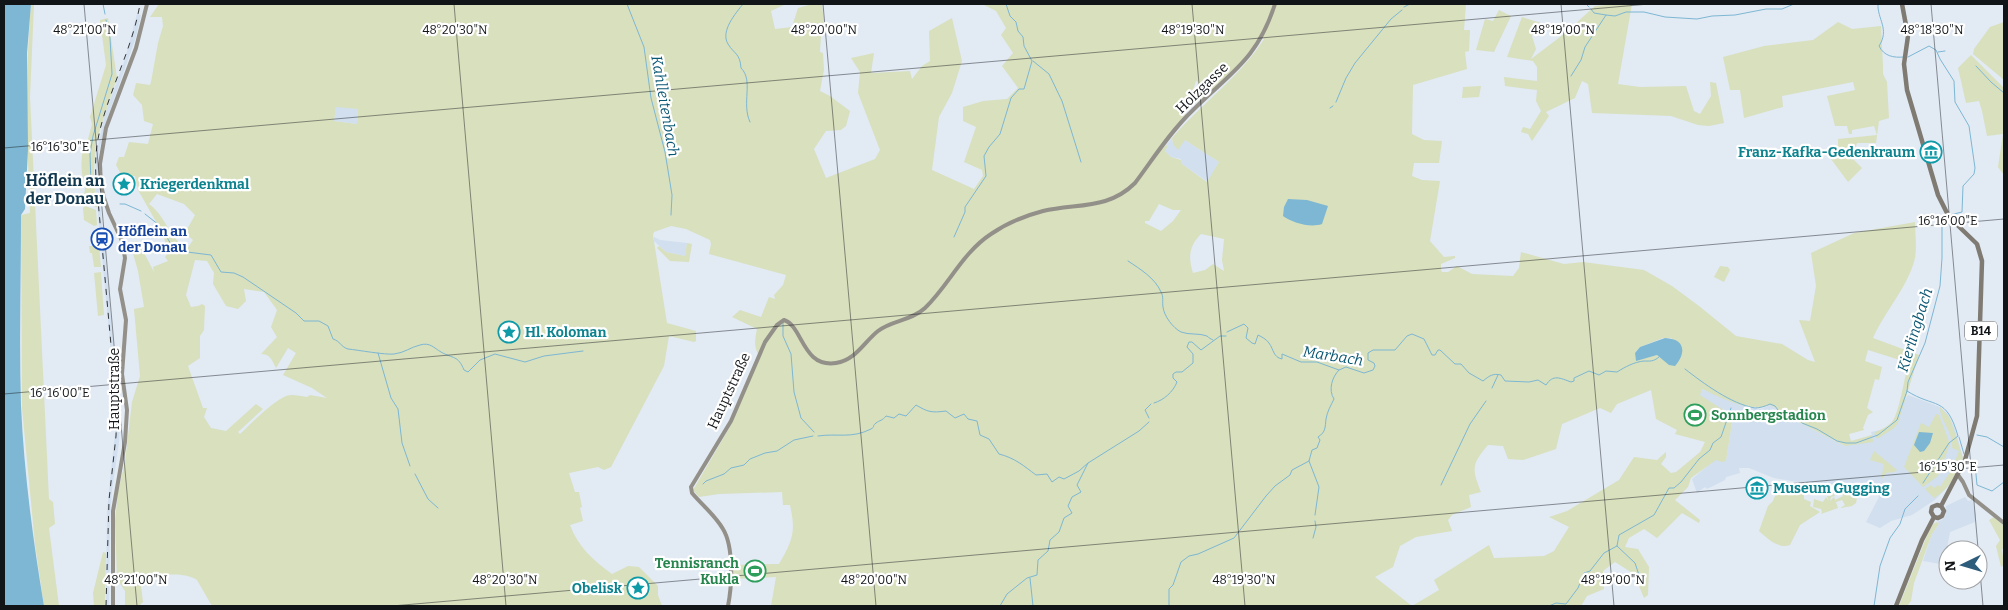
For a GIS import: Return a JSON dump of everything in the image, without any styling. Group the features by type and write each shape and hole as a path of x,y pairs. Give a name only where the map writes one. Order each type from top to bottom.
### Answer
{"main road":[{"name":"B14","path":"1902,4 1908,36 1905,57 1905,79 1938,195 1948,216 1976,244 1982,261 1980,394 1977,416 1966,458 1941,506"},
{"name":"B14","path":"1934,517 1942,516 1944,511 1941,506"},
{"name":"B14","path":"1934,517 1931,512 1932,507 1941,506"},
{"name":"B14","path":"1896,606 1922,540 1934,517"}],"street":[{"name":"Hauptstraße","path":"113,606 113,510 125,442 127,410 122,374 126,320 120,289 125,258 122,241 104,198 100,164 106,128 136,48 146,4"},
{"name":"Holzgasse","path":"780,321 789,323 807,350 818,360 828,363 840,362 857,353 872,336 884,328 917,315 927,306 977,244 1010,222 1043,211 1111,201 1124,194 1135,183 1191,111 1243,64 1260,40 1275,4"},
{"name":"Hauptstraße","path":"728,606 730,580 729,544 719,524 692,493 691,487 727,429 759,354 772,330 780,321"},
{"path":"1958,475 1964,482 1969,495 2004,524"}],"shaded area":[{"path":"137,14 141,15 136,37 107,119 98,160 98,180 120,412 119,442 110,516 109,606 106,606 107,509 116,424 95,181 96,155 105,114 124,62"},
{"path":"336,106 358,109 357,124 334,121"},
{"path":"1172,138 1173,144 1185,140 1219,162 1208,182 1182,164 1181,159 1171,157 1165,151 1168,146 1166,145"},
{"path":"654,237 660,240 687,243 685,256 666,252 654,241"},
{"path":"1702,389 1748,407 1761,409 1770,405 1776,408 1781,416 1789,417 1845,446 1872,435 1871,432 1885,429 1894,422 1899,409 1908,395 1940,407 1948,414 1955,429 1963,458 1953,481 1936,499 1912,515 1891,521 1880,528 1866,522 1879,497 1875,492 1862,497 1829,483 1811,484 1774,478 1749,468 1739,468 1740,473 1726,477 1725,480 1707,489 1705,487 1697,493 1692,479 1716,459 1726,461 1733,416 1699,395"},
{"path":"1965,497 1968,501 1972,500 1976,514 1975,522 1950,532 1948,540 1938,540 1938,564 1923,561 1932,534 1939,524 1937,522 1946,515 1946,506"}],"green space":[{"path":"31,4 34,4 30,97 49,499 53,502 55,524 49,528 59,606 44,606 35,544 22,408 21,215 30,213 27,109"},
{"path":"159,4 786,4 771,11 775,29 792,27 798,8 812,4 822,4 824,23 820,52 823,53 824,70 820,91 850,111 846,126 841,130 826,131 814,149 826,178 875,159 880,150 858,93 860,72 851,58 874,53 871,73 910,71 912,79 922,66 930,61 929,31 952,18 962,61 952,93 939,117 932,170 974,189 983,176 982,170 964,162 976,127 963,121 963,107 983,101 1007,99 1018,88 1002,66 1013,53 1001,35 1006,28 996,11 982,4 1466,4 1464,30 1470,30 1469,51 1465,52 1467,69 1413,85 1412,134 1424,140 1442,141 1439,163 1414,163 1412,176 1422,180 1440,181 1430,241 1444,257 1455,256 1455,258 1441,264 1442,272 1448,272 1457,266 1472,274 1513,276 1519,268 1521,252 1564,264 1583,262 1644,270 1672,286 1736,336 1782,344 1808,360 1815,362 1799,320 1810,321 1816,286 1811,253 1854,233 1915,222 1916,254 1912,269 1873,338 1919,355 1898,423 1894,428 1877,439 1874,433 1888,426 1894,419 1908,366 1906,362 1868,350 1865,361 1882,367 1879,380 1875,379 1867,408 1873,412 1868,415 1864,430 1849,434 1851,441 1872,435 1873,442 1845,446 1789,417 1781,416 1776,408 1770,405 1762,407 1745,406 1702,389 1700,395 1733,416 1726,461 1716,460 1691,478 1688,487 1675,500 1700,520 1699,523 1682,513 1657,538 1644,529 1629,538 1625,547 1638,549 1649,567 1648,595 1644,598 1634,574 1615,562 1603,571 1604,589 1587,596 1581,606 1412,606 771,606 776,577 733,579 733,565 779,564 790,542 793,529 790,505 783,505 782,492 719,494 699,497 693,490 728,430 760,357 755,347 757,329 732,317 740,310 761,317 769,297 775,299 774,295 783,285 786,275 709,254 710,240 686,229 671,226 654,232 653,235 667,323 696,331 696,341 669,336 664,366 611,467 604,470 598,467 569,473 575,492 579,492 582,507 580,508 583,521 570,525 577,540 593,559 612,574 628,566 639,567 658,586 658,595 662,606 212,606 197,580 187,576 174,575 149,580 141,586 143,602 139,606 125,606 125,591 117,579 115,521 118,492 125,462 132,402 140,376 134,309 144,307 138,271 130,243 137,241 139,249 142,249 154,272 153,267 168,261 165,257 168,253 163,234 138,190 135,176 122,176 116,165 119,157 124,157 129,142 148,144 153,124 144,121 142,105 133,95 136,83 150,85 151,82 163,26 162,17 150,17","holes":["1260,37 1264,39 1232,78 1172,138 1173,144 1178,150 1185,140 1219,162 1207,182 1182,164 1181,160 1171,157 1165,151 1168,146 1166,145 1161,150 1159,149 1185,115 1196,81 1198,82 1194,100 1195,104 1246,56","336,107 358,109 357,124 334,121","157,194 184,204 195,215 185,233 193,240 187,249 176,239 155,209 149,204","1159,204 1173,210 1181,210 1173,221 1161,231 1145,223 1145,221 1149,221","1201,234 1224,239 1222,260 1224,271 1213,264 1205,270 1193,273 1190,257 1194,243","195,260 207,261 214,273 213,284 226,306 238,309 246,301 244,289 264,292 277,310 271,327 277,337 261,354 269,356 276,368 288,348 296,353 283,375 312,388 327,398 310,395 307,397 286,396 257,417 240,434 238,432 263,409 256,404 226,431 211,428 204,417 207,408 203,408 188,366 200,358 200,336 204,330 205,306 202,304 191,307 186,295","1663,338 1671,338 1682,346 1662,359 1657,355 1636,360 1635,353 1640,347","1651,390 1656,419 1677,430 1675,434 1705,442 1700,452 1676,472 1671,473 1661,464 1666,457 1666,452 1657,460 1634,457 1619,480 1567,511 1549,517 1569,527 1554,551 1544,556 1494,558 1489,545 1434,580 1439,590 1412,606 1375,577 1393,567 1400,546 1416,537 1452,531 1448,520 1452,515 1471,507 1469,495 1481,492 1476,478 1475,467 1478,458 1488,445 1503,446 1508,459 1523,460 1556,449 1562,424 1600,408 1611,413 1617,404"]},
{"path":"1632,4 1618,84 1640,87 1686,86 1694,111 1700,114 1711,96 1710,82 1716,83 1724,123 1709,126 1698,125 1671,116 1592,113 1588,84 1582,81 1575,98 1546,112 1549,116 1532,141 1528,134 1521,132 1523,127 1530,129 1541,111 1536,101 1537,90 1505,86 1504,77 1537,81 1537,67 1533,61 1507,57 1522,17 1541,23 1532,36 1536,49 1531,59 1564,34 1595,6"},
{"path":"1499,10 1511,16 1494,52 1476,50 1485,19 1493,21"},
{"path":"108,18 117,78 96,142 94,173 97,207 88,205 84,197 86,179 83,178 82,160 84,141 86,147 92,124 90,117 106,65 100,20"},
{"path":"1838,22 1852,29 1881,26 1883,74 1887,82 1889,118 1879,121 1876,143 1857,143 1852,158 1862,168 1848,182 1831,159 1838,145 1838,139 1877,135 1874,126 1852,130 1852,134 1849,134 1847,126 1835,126 1827,96 1855,90 1853,82 1782,96 1783,107 1744,118 1740,90 1730,90 1723,57 1764,46 1813,40"},
{"path":"2004,22 2004,80 1973,54 1974,49 1990,27"},
{"path":"1971,55 2004,88 2004,175 1998,167 2003,134 1987,136 1979,101 1966,103 1958,68"},
{"path":"1481,86 1479,97 1462,98 1463,87"},
{"path":"85,206 96,210 97,225 94,226 84,220 83,208"},
{"path":"687,243 692,244 689,262 670,261 657,248 659,246 666,252 685,256"},
{"path":"89,246 99,246 101,267 94,267"},
{"path":"1720,266 1728,267 1730,270 1724,282 1714,277"},
{"path":"101,272 104,315 98,316 94,273"},
{"path":"1940,407 1950,418 1963,458 1948,486 1934,498 1925,489 1931,485 1934,488 1938,485 1940,487 1951,471 1959,451 1952,448 1951,437 1940,412"},
{"path":"1936,414 1939,415 1950,444 1938,476 1923,487 1904,467 1921,423 1929,427"},
{"path":"1874,451 1897,470 1886,473 1881,480 1884,464 1870,460"},
{"path":"1802,488 1804,490 1804,499 1811,502 1810,506 1820,512 1800,525 1790,545 1781,546 1759,531 1768,506 1773,501 1777,491"},
{"path":"1829,488 1839,489 1857,498 1856,503 1852,506 1840,508 1845,505 1842,500 1836,502 1835,500 1843,496 1840,491 1833,492"},
{"path":"1833,493 1835,496 1831,497 1830,501 1834,497 1838,508 1821,514 1821,509 1813,507 1814,499 1823,502 1826,497 1829,501 1827,496 1831,496"},
{"path":"1994,517 2004,526 2004,549 2002,549 2004,565 2001,567 1996,546 2000,540 1989,520"},
{"path":"1937,522 1939,524 1932,534 1914,583 1911,601 1907,606 1899,606 1928,533 1933,524"},
{"path":"103,552 106,553 105,606 94,606 93,593"}],"water":[{"path":"4,4 31,4 27,53 28,149 25,209 21,215 20,382 27,481 44,606 4,606"},
{"path":"1288,199 1307,200 1328,206 1322,224 1302,224 1283,216 1284,207"},
{"path":"1665,338 1677,341 1682,348 1681,356 1675,366 1669,365 1657,355 1636,361 1635,353 1640,347"},
{"path":"1919,432 1933,433 1930,443 1924,451 1920,452 1914,445"}],"waterway":[{"path":"103,4 105,14"},
{"name":"Kahlleitenbach","path":"627,4 644,47 651,98 665,152 672,195 671,215"},
{"path":"743,4 727,28 726,39 738,56 741,68 747,79 747,107 750,122"},
{"path":"954,237 965,212 965,207 986,176 984,156 1000,134 1011,98 1019,89 1024,89 1032,61 1024,46 1023,37 1018,31 1016,22 1010,16 1006,4"},
{"path":"1404,7 1410,4"},
{"path":"1586,4 1589,7"},
{"path":"1571,76 1581,60 1585,47 1606,15 1615,16 1626,12 1644,12 1665,17 1697,19 1766,9 1782,9 1794,4"},
{"name":"Kierlingbach","path":"1878,4 1883,29 1882,40 1879,46 1889,56 1904,57"},
{"path":"1591,9 1594,13 1606,15"},
{"path":"1336,102 1346,78 1355,63 1391,19 1402,10"},
{"path":"91,184 90,154 93,136 112,74 110,38 106,20"},
{"name":"Kierlingbach","path":"1908,57 1929,46 1936,50 1954,81 1955,102 1969,126 1975,168 1974,174 1963,186 1962,212 1950,215"},
{"path":"1938,52 1945,51"},
{"path":"1033,61 1049,74 1062,101 1081,162"},
{"path":"1976,66 2004,93"},
{"path":"120,204 125,204 141,211"},
{"path":"145,214 159,225 171,244 187,252 211,255 221,272 234,273 243,277 296,313 304,321 319,321 328,326 333,339 348,349 394,354 427,344 457,360 464,370 468,372 480,360 495,354 525,362 544,356 583,351"},
{"name":"Marbach","path":"1685,369 1727,398 1755,408 1770,404 1775,406 1781,414 1796,416 1802,423 1817,429 1837,441 1856,443 1878,435 1897,420 1907,391 1908,382 1925,343 1940,286 1942,222 1946,216"},
{"path":"1128,261 1155,282 1162,296 1165,314 1175,328 1181,332 1204,335 1213,340"},
{"path":"783,323 783,336 791,354 794,392 801,418 814,432"},
{"name":"Marbach","path":"1227,332 1244,324 1248,328 1246,338 1255,344 1258,335 1267,340 1275,355 1279,358 1282,359 1282,354 1301,362 1317,362 1339,370 1346,367 1364,373 1373,370 1375,366 1374,363 1368,360 1368,353 1373,350 1395,350 1407,336 1412,334 1424,339 1432,355 1435,355 1440,350 1455,364 1461,364 1469,373 1483,381 1491,375 1498,374 1505,381 1529,382 1538,380 1546,385 1554,378 1571,382 1574,381 1574,378 1589,371 1599,375 1606,371 1617,372 1633,364 1659,357"},
{"name":"Marbach","path":"1154,403 1165,398 1173,389 1177,382 1173,378 1173,374 1182,372 1193,363 1193,354 1187,347 1189,342 1192,342 1201,350 1220,336 1226,336"},
{"path":"378,353 391,398 398,409 402,443 410,466"},
{"path":"1169,606 1169,589 1173,585 1181,562 1189,556 1234,538 1275,486 1290,475 1292,470 1309,461 1312,450 1317,448 1320,440 1318,437 1325,429 1327,414 1334,399 1331,392 1332,384 1334,376 1339,370"},
{"path":"1492,388 1498,375"},
{"path":"1907,391 1944,408 1954,423 1958,436 1949,443 1923,483"},
{"path":"1441,485 1470,424 1486,401"},
{"name":"Marbach","path":"1149,418 1145,410 1151,404"},
{"path":"818,436 851,435 864,432 886,416 894,418 899,414 906,416 916,405 930,411 946,411 955,418 964,414 968,419 977,421 980,435 989,439 999,454 1015,460 1036,475 1047,474 1052,482 1059,477 1064,479 1079,471 1088,463"},
{"path":"1549,606 1556,603 1566,604 1578,588 1584,573 1590,571 1604,553 1617,546 1619,535 1654,515 1669,488 1674,488 1681,482 1699,459 1710,450 1713,443 1721,437 1731,408"},
{"name":"Marbach","path":"1000,606 1007,594 1027,578 1037,575 1038,560 1048,551 1050,540 1059,532 1064,518 1072,513 1068,506 1072,497 1081,492 1077,485 1088,463 1139,431 1149,422"},
{"path":"1977,435 1987,437 2004,447"},
{"path":"703,484 724,474 731,468 744,465 750,459 777,451 794,440 813,436"},
{"path":"1959,437 1964,454"},
{"path":"1967,460 1975,464 1977,485 1992,491 2004,482"},
{"path":"1309,461 1319,487 1315,515"},
{"path":"415,474 428,499 438,508"},
{"path":"1874,606 1880,566 1890,538 1900,524 1905,509 1918,496"},
{"path":"1313,538 1316,527 1315,521"},
{"path":"1617,546 1635,563 1642,584"},
{"path":"1030,578 1033,606"}],"railway":[{"path":"106,606 109,500 117,412 96,183 96,158 102,122 131,38 140,4"}],"place":[{"name":"Franz-Kafka-Gedenkraum","path":"1931,152"},
{"name":"Kriegerdenkmal","path":"124,184"},
{"name":"Höflein an der Donau","path":"102,239"},
{"name":"Hl. Koloman","path":"509,332"},
{"name":"Sonnbergstadion","path":"1695,415"},
{"name":"Museum Gugging","path":"1757,488"},
{"name":"Tennisranch Kukla","path":"755,571"},
{"name":"Obelisk","path":"638,588"}],"district":[{"name":"Höflein an der Donau","path":"65,189"}]}
